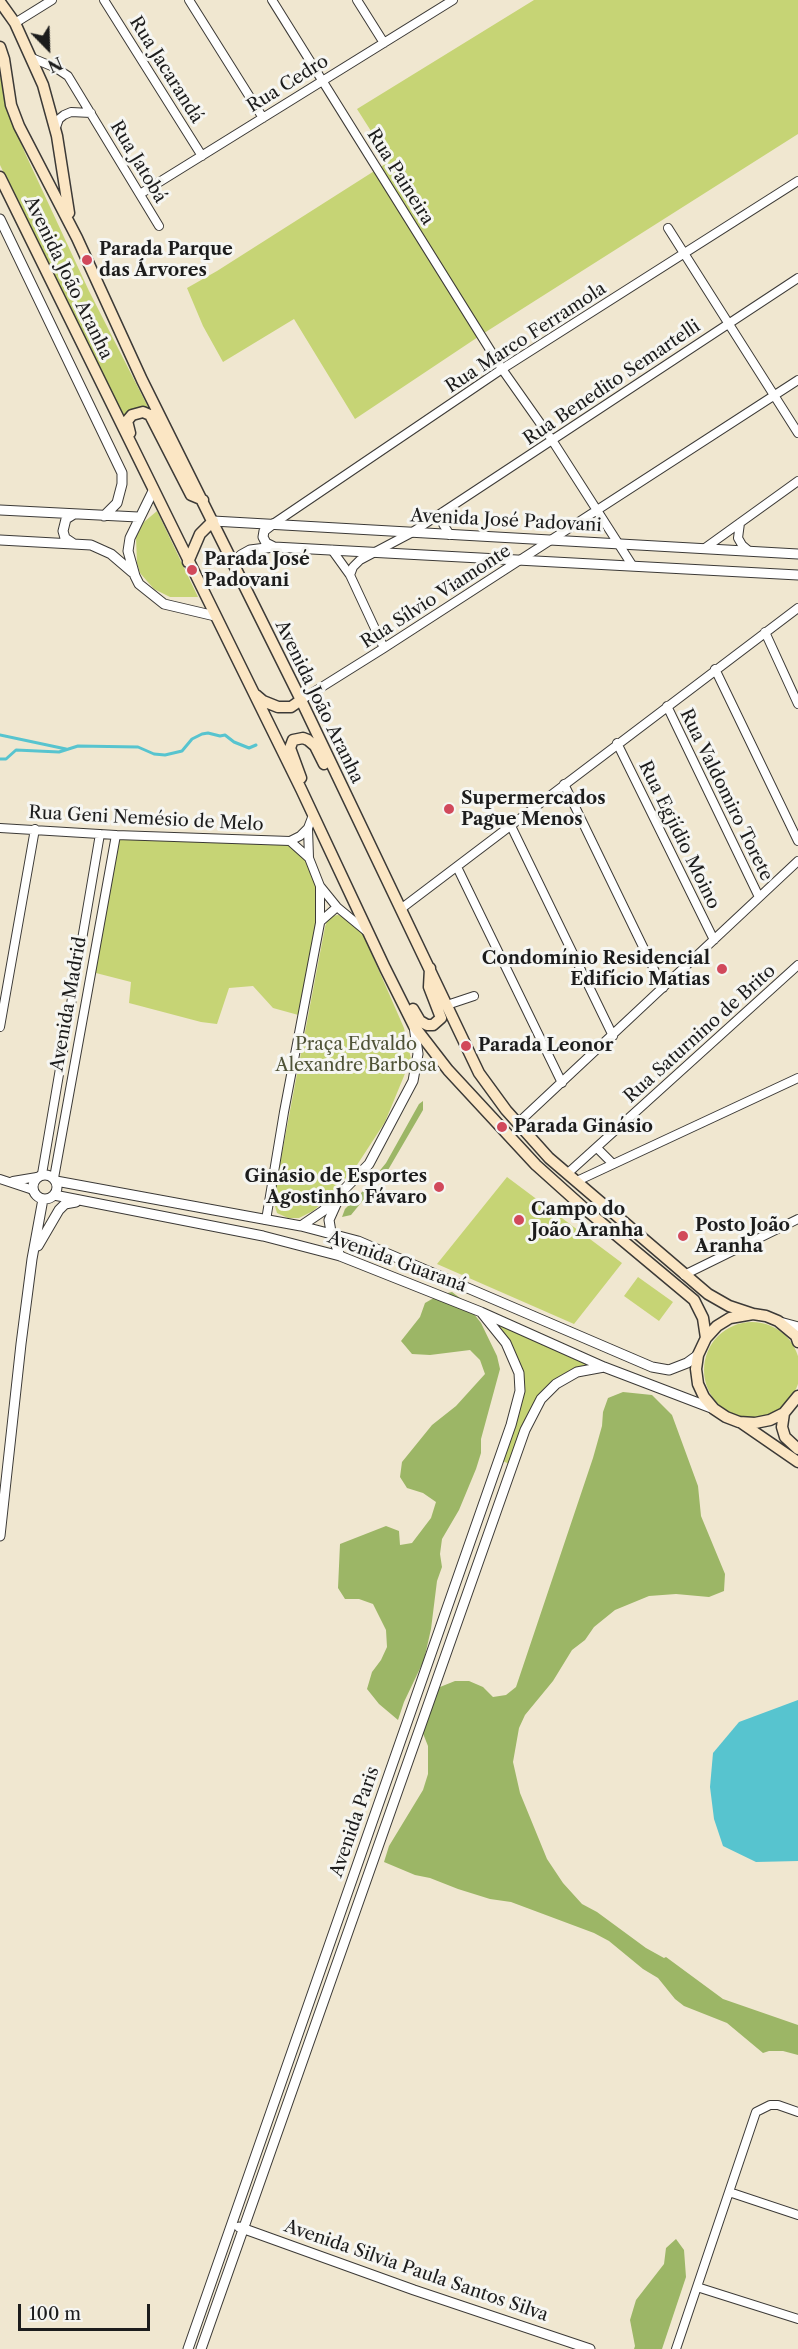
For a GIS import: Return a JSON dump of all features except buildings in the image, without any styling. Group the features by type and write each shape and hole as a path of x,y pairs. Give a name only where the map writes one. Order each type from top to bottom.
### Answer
{"main road":[{"path":"0,2 15,23 43,85 55,130 70,225"},
{"path":"0,49 0,56"},
{"name":"Avenida João Aranha","path":"0,49 4,59 11,105 19,126 70,225 142,380 301,700 479,1073 518,1124 549,1158 684,1275 729,1306 778,1321"},
{"name":"Avenida João Aranha","path":"0,177 301,789 414,1026 448,1071 536,1165 694,1300 703,1318 706,1338"},
{"path":"141,466 139,452 127,421 132,415 147,412 153,418 191,495 202,500"},
{"path":"188,562 200,534 213,521"},
{"path":"254,693 264,701 278,707 291,707 301,700"},
{"path":"301,789 301,777 290,748 293,740 303,738 315,746 339,796 350,803"},
{"path":"385,968 396,974 420,1021 427,1025 434,1025 441,1018 429,987 430,967"},
{"path":"753,1314 730,1318 717,1326 706,1338 698,1355 696,1369 698,1384 704,1397 714,1409 739,1422 798,1462"},
{"path":"778,1321 796,1336 798,1342"},
{"path":"739,1422 762,1422 784,1413 797,1399"},
{"path":"784,1413 782,1426 785,1437 798,1449"}],"street":[{"path":"15,23 51,0"},
{"name":"Rua Jacarandá","path":"104,0 202,156"},
{"path":"189,0 263,118"},
{"name":"Rua Paineira","path":"272,0 502,369 552,440 632,565"},
{"path":"357,0 384,43"},
{"name":"Rua Cedro","path":"140,194 384,43 443,3 453,0"},
{"name":"Rua Jatobá","path":"32,58 63,71 159,226"},
{"name":"Rua Jatobá","path":"55,130 63,115 72,112 91,113"},
{"name":"Rua Marco Ferramola","path":"273,524 502,369 798,181"},
{"name":"Avenida João Aranha","path":"0,219 122,473 122,484 117,503 104,516"},
{"path":"668,228 798,433"},
{"name":"Rua Benedito Semartelli","path":"350,575 353,567 360,560 411,533 798,278"},
{"name":"Rua Sílvio Viamonte","path":"301,700 798,380"},
{"path":"705,548 797,483"},
{"path":"153,490 138,517 130,538 128,551 135,576 139,584 164,604 215,616"},
{"path":"0,510 138,517"},
{"path":"443,512 443,524 450,535"},
{"path":"74,514 66,519 63,531 65,538 75,544"},
{"name":"Avenida José Padovani","path":"213,521 798,554"},
{"path":"740,523 738,538 749,551"},
{"path":"273,524 264,531 263,537 269,545 274,547"},
{"path":"0,540 75,544 101,548 124,564 135,576"},
{"path":"235,566 241,555 250,550 274,547 798,575"},
{"path":"332,550 350,575 384,648"},
{"path":"402,908 798,608"},
{"path":"765,632 798,704"},
{"path":"715,669 798,841"},
{"name":"Rua Valdomiro Torete","path":"667,706 759,897"},
{"name":"Rua Egjídio Moino","path":"617,743 714,940"},
{"path":"564,784 663,988"},
{"path":"313,815 308,828 309,858 320,886 337,907 371,935"},
{"path":"511,826 613,1035"},
{"name":"Rua Geni Nemésio de Melo","path":"0,828 290,841"},
{"path":"308,828 290,841 309,858"},
{"path":"0,1027 35,829"},
{"name":"Avenida Madrid","path":"40,1175 100,834"},
{"name":"Avenida Madrid","path":"55,1180 116,835"},
{"path":"518,1124 798,861"},
{"path":"457,867 562,1083"},
{"path":"266,1220 320,922 320,886"},
{"path":"320,922 337,907"},
{"name":"Rua Saturnino de Brito","path":"572,1177 597,1148 798,965"},
{"path":"447,1005 474,996"},
{"path":"301,1226 323,1211 369,1164 413,1081 418,1054 414,1026"},
{"path":"572,1177 612,1163 798,1078"},
{"path":"597,1148 612,1163"},
{"path":"11,1181 40,1175 55,1180 57,1189 54,1195 43,1199 38,1197 33,1190 32,1185 40,1175"},
{"path":"0,1179 33,1190"},
{"name":"Avenida Guaraná","path":"55,1180 331,1232 368,1245 652,1367 669,1370 687,1363 698,1355"},
{"path":"340,1256 329,1220 342,1193"},
{"name":"Avenida Guaraná","path":"54,1195 263,1236 340,1256 481,1312 604,1366 714,1409"},
{"path":"0,1536 32,1259 43,1199"},
{"path":"32,1259 41,1239 65,1204 95,1203"},
{"path":"684,1275 798,1219"},
{"name":"Avenida Paris","path":"188,2349 497,1468 520,1390 519,1373 513,1357 499,1332 481,1312"},
{"path":"778,1321 798,1327"},
{"name":"Avenida Paris","path":"201,2349 531,1416 541,1399 556,1384 577,1372 604,1366"},
{"path":"387,1782 400,1785"},
{"path":"676,2349 755,2116 763,2107 770,2105 778,2105 798,2112"},
{"path":"729,2192 798,2215"},
{"name":"Avenida Silvia Paula Santos Silva","path":"232,2224 414,2290 590,2349"},
{"path":"697,2287 798,2319"}],"green space":[{"path":"534,0 798,0 798,134 481,335 355,419 294,319 223,362 203,326 187,288 390,161 357,109"},
{"path":"2,74 9,113 25,153 89,291 149,409 142,408 125,423 0,165 0,79"},
{"path":"157,511 198,597 170,597 154,589 140,573 137,563 136,537 144,522"},
{"path":"116,835 290,841 309,858 320,886 321,912 302,1016 273,1008 253,986 229,988 217,1024 201,1022 129,1003 131,982 92,972"},
{"name":"Praça Edvaldo Alexandre Barbosa","path":"332,916 345,917 363,934 404,1028 411,1059 385,1122 357,1165 333,1193 313,1211 299,1218 288,1218 277,1213 273,1200 325,927"},
{"path":"423,1101 423,1110 388,1170 351,1215 342,1217 345,1209 386,1163 419,1104"},
{"name":"Campo do João Aranha","path":"507,1177 622,1263 574,1324 437,1264"},
{"path":"638,1277 673,1302 659,1321 624,1296"},
{"path":"452,1292 464,1301 481,1323 497,1356 500,1369 481,1439 481,1453 476,1469 459,1510 442,1539 440,1554 442,1567 437,1581 431,1629 424,1660 398,1720 379,1704 367,1689 372,1672 387,1647 386,1630 373,1604 359,1599 345,1599 338,1588 340,1544 386,1526 399,1531 400,1545 412,1543 431,1518 436,1502 423,1493 407,1488 400,1477 402,1462 432,1425 456,1406 485,1374 480,1360 470,1350 430,1355 412,1354 401,1341 420,1317 425,1303 439,1295"},
{"path":"752,1322 770,1325 786,1336 797,1352 800,1370 797,1388 786,1404 770,1415 752,1418 734,1415 718,1404 707,1388 704,1370 707,1352 718,1336 734,1325"},
{"path":"497,1323 589,1364 574,1368 553,1380 538,1395 528,1414 509,1464 503,1461 521,1372 516,1355"},
{"path":"623,1392 652,1395 672,1415 698,1486 701,1516 725,1574 724,1591 709,1597 676,1594 649,1596 615,1610 594,1627 585,1640 572,1650 553,1681 525,1715 519,1728 513,1762 520,1793 547,1859 563,1883 582,1904 597,1912 646,1948 666,1957 723,1999 798,2025 798,2055 783,2051 763,2053 727,2023 684,2006 675,1999 658,1978 643,1969 609,1941 594,1933 511,1902 490,1899 458,1889 384,1862 389,1846 423,1790 428,1774 428,1746 422,1731 426,1715 440,1687 455,1681 469,1681 483,1687 493,1697 506,1695 516,1687 593,1458 608,1398"},
{"path":"676,2239 684,2250 686,2277 662,2349 634,2349 630,2320 636,2300 664,2264 666,2248"}],"water":[{"path":"798,1700 798,1861 756,1862 723,1846 714,1819 710,1787 713,1753 739,1722"}],"waterway":[{"path":"0,759 6,759 16,750 59,752 78,746 138,747 154,754 165,755 182,751 192,739 208,733 225,735 234,742 249,748 256,745"},
{"path":"0,735 66,749"}],"place":[{"name":"Parada Parque das Árvores","path":"87,260"},
{"name":"Parada José Padovani","path":"192,570"},
{"name":"Supermercados Pague Menos","path":"449,809"},
{"name":"Condomínio Residencial Edifício Matias","path":"722,969"},
{"name":"Parada Leonor","path":"466,1046"},
{"name":"Parada Ginásio","path":"502,1127"},
{"name":"Ginásio de Esportes Agostinho Fávaro","path":"439,1187"},
{"name":"Campo do João Aranha","path":"519,1220"},
{"name":"Posto João Aranha","path":"683,1236"}]}
